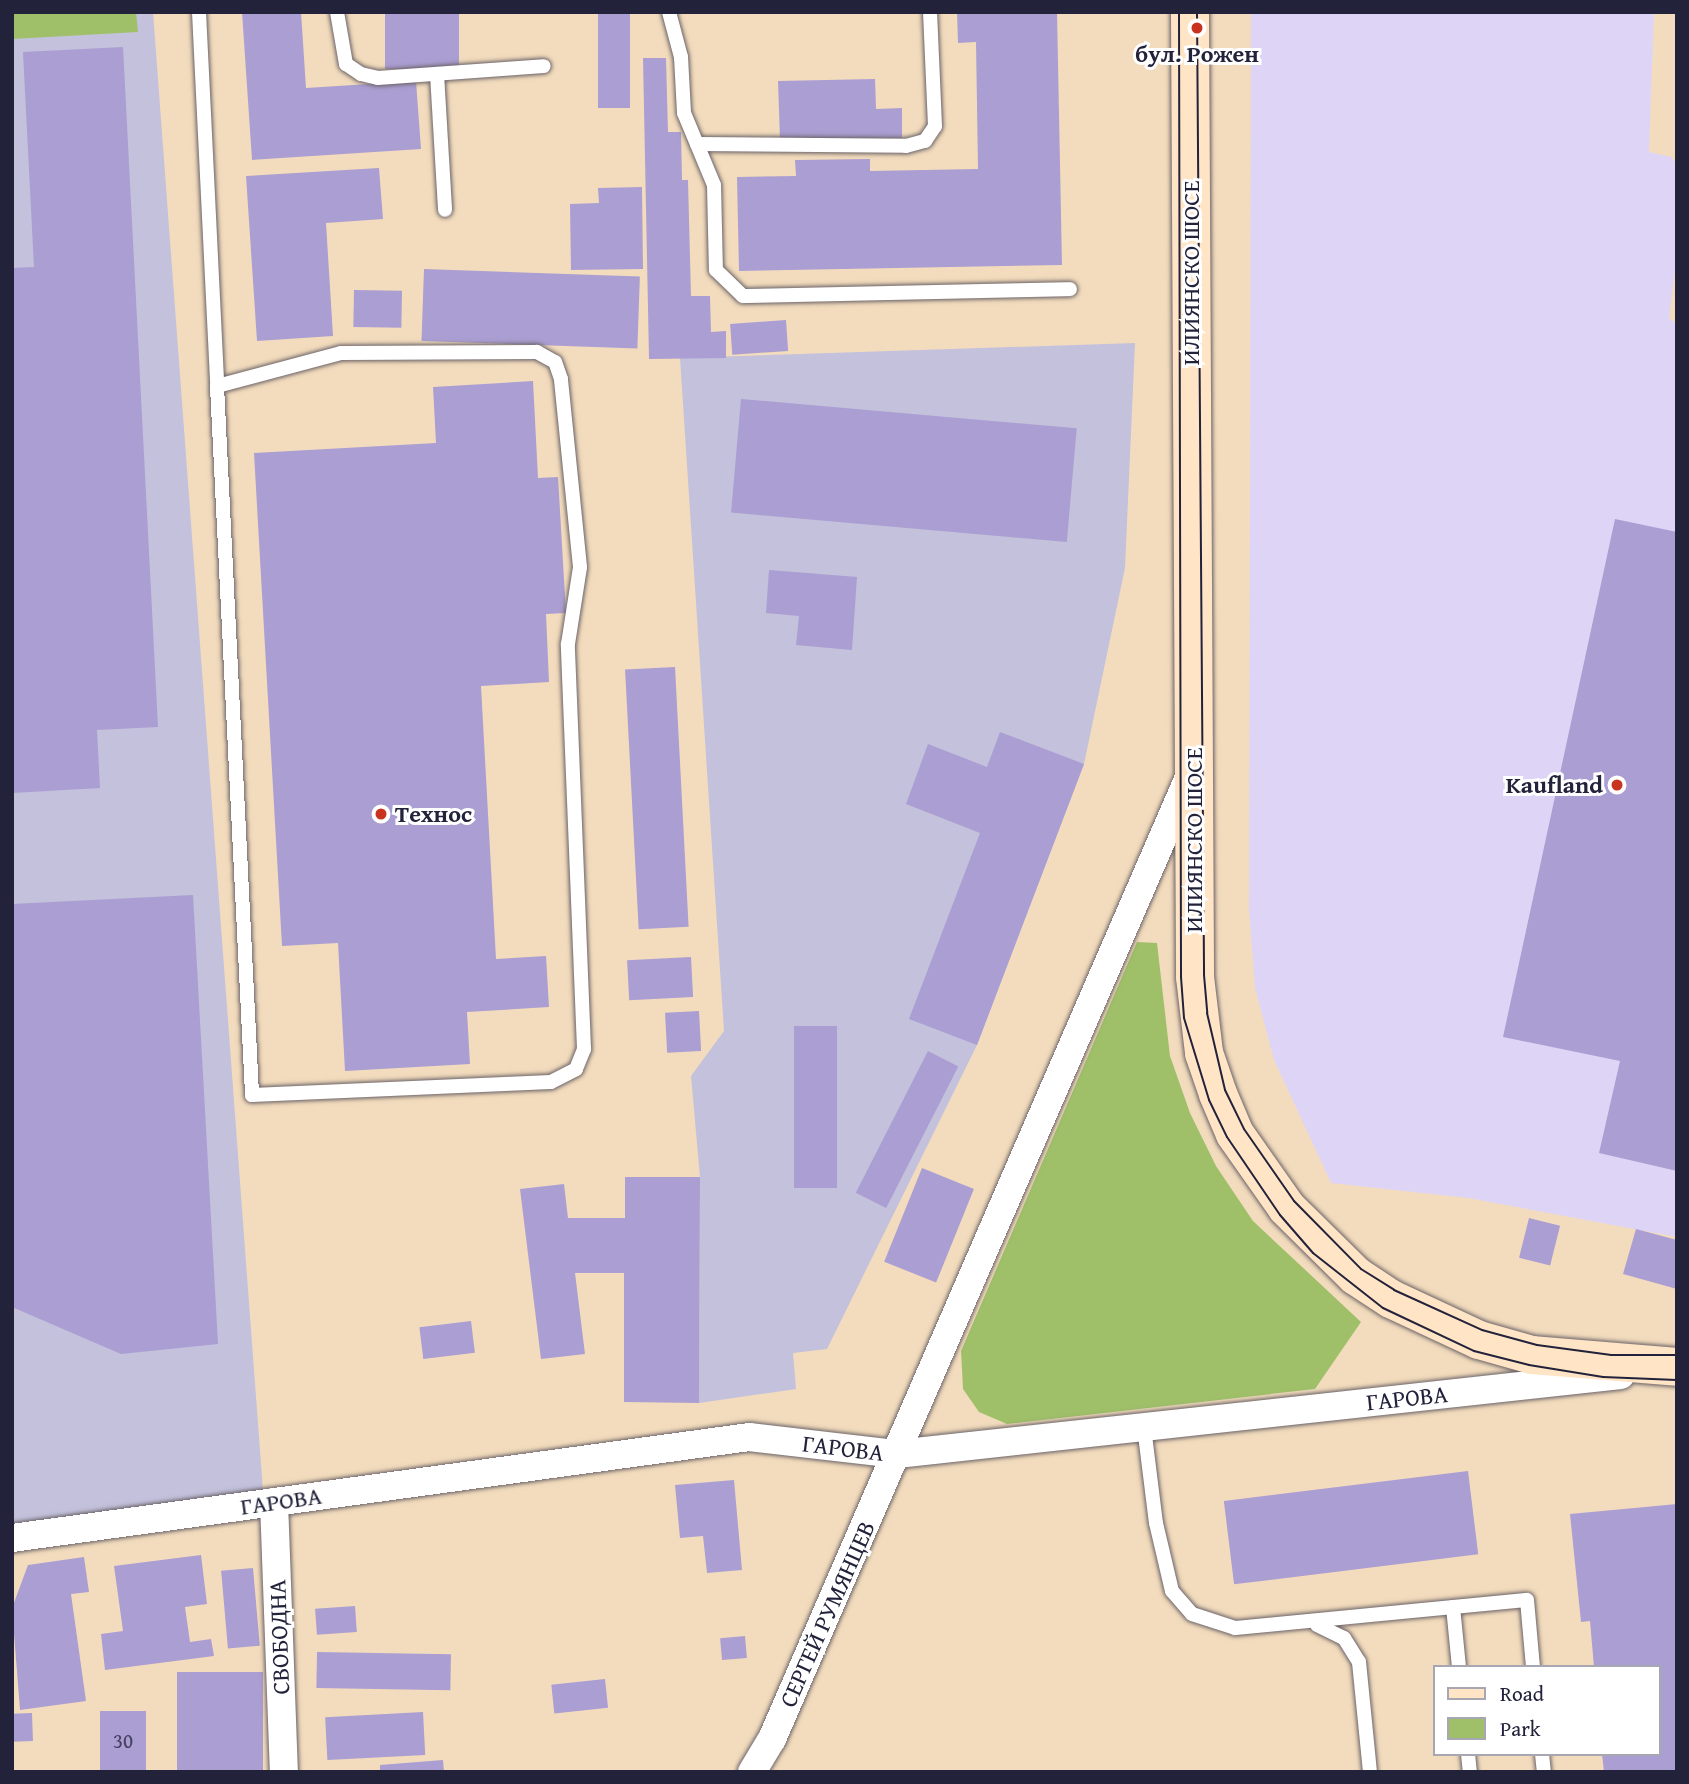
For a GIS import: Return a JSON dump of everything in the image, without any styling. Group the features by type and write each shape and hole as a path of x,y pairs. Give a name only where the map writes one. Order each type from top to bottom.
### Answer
{"street":[{"name":"ИЛИЯНСКО ШОСЕ","path":"1190,14 1195,977 1204,1053 1235,1134 1287,1208 1356,1276 1425,1317 1479,1340 1545,1356 1677,1368"},
{"name":"СЕРГЕЙ РУМЯНЦЕВ","path":"752,1772 772,1739 1194,767"},
{"name":"ГАРОВА","path":"12,1538 749,1437 897,1454 1677,1368"},
{"name":"СВОБОДНА","path":"274,1502 284,1772"},
{"path":"769,1772 772,1739"}],"lane":[{"path":"199,12 217,386 252,1095 551,1082 576,1069 584,1049 568,644 579,567 561,379 555,362 537,352 341,353 217,386"},
{"path":"337,12 346,64 361,74 378,78 544,66"},
{"path":"669,12 681,57 684,113 714,186 716,270 743,296 1070,289"},
{"path":"696,144 906,146 926,141 935,126 930,12"},
{"path":"437,74 445,210"},
{"path":"1144,1427 1156,1523 1172,1591 1181,1603 1220,1626 1306,1623 1527,1600 1533,1665"},
{"path":"1453,1607 1459,1665"},
{"path":"1306,1623 1344,1638 1359,1661 1370,1772"}],"shaded area":[{"path":"12,12 153,12 263,1491 12,1524"},
{"path":"1251,12 1654,12 1649,152 1672,157 1677,166 1677,255 1669,318 1677,324 1677,1237 1468,1198 1331,1183 1274,1060 1255,988 1249,910"},
{"path":"1135,343 1125,568 1084,764 977,1045 827,1349 793,1353 796,1389 699,1403 700,1177 691,1076 724,1031 680,358"}],"green space":[{"path":"12,12 136,12 138,32 12,39"},
{"path":"1137,942 1157,943 1170,1056 1190,1113 1216,1166 1253,1221 1361,1322 1315,1389 1007,1424 979,1412 963,1389 961,1351"}],"building":[{"path":"242,12 301,12 306,88 416,81 421,149 252,160"},
{"path":"385,12 459,12 459,69 385,69"},
{"path":"598,12 630,12 630,108 598,108"},
{"path":"957,12 1057,12 1062,265 739,271 737,177 796,176 795,160 870,159 870,171 978,169 976,42 958,43"},
{"path":"123,47 158,727 97,730 100,788 12,793 12,268 34,267 23,52"},
{"path":"643,58 666,58 668,132 681,132 682,180 688,180 691,296 710,296 711,332 726,331 726,358 649,359"},
{"path":"875,79 876,109 902,108 902,138 780,140 778,81"},
{"path":"379,168 383,219 326,223 333,336 257,341 246,176"},
{"path":"642,187 643,269 571,270 570,204 599,203 598,188"},
{"path":"424,269 640,277 637,348 421,341"},
{"path":"354,290 402,291 401,328 353,327"},
{"path":"786,320 788,351 732,355 730,324"},
{"name":"Технос","path":"533,381 538,478 558,477 566,613 546,614 549,682 481,686 496,959 546,956 549,1007 467,1012 470,1064 345,1071 338,943 282,946 254,453 436,443 433,387"},
{"path":"741,399 1077,428 1067,542 731,513"},
{"name":"Kaufland","path":"1615,519 1677,532 1677,1171 1599,1153 1620,1061 1503,1037"},
{"path":"769,570 857,577 852,650 796,645 799,616 766,613"},
{"path":"675,667 689,927 639,929 625,670"},
{"path":"1000,732 1084,764 977,1045 909,1019 980,833 906,804 928,744 987,767"},
{"path":"193,895 218,1344 121,1354 12,1307 12,904"},
{"path":"691,957 693,997 629,1000 627,960"},
{"path":"699,1011 701,1051 667,1053 665,1013"},
{"path":"794,1026 837,1026 837,1188 794,1188"},
{"path":"928,1051 958,1066 886,1208 856,1193"},
{"path":"922,1168 974,1189 936,1283 884,1262"},
{"path":"625,1177 700,1177 699,1403 624,1402 624,1273 575,1273 585,1354 541,1359 520,1189 564,1184 568,1218 625,1218"},
{"path":"1529,1218 1560,1226 1550,1266 1519,1258"},
{"path":"1636,1229 1677,1240 1677,1289 1623,1274"},
{"path":"471,1321 475,1353 423,1359 419,1327"},
{"path":"1468,1471 1478,1554 1234,1584 1224,1501"},
{"path":"734,1480 742,1570 707,1573 703,1536 680,1538 675,1485"},
{"path":"1677,1504 1677,1772 1604,1772 1602,1756 1661,1756 1661,1665 1594,1665 1590,1621 1581,1622 1570,1514"},
{"path":"201,1555 207,1604 185,1607 190,1642 211,1639 214,1656 105,1670 101,1634 123,1631 114,1566"},
{"path":"84,1557 89,1592 71,1594 86,1701 20,1710 12,1608 28,1565"},
{"path":"253,1568 260,1646 228,1648 221,1571"},
{"path":"355,1606 357,1632 317,1635 315,1609"},
{"path":"745,1636 747,1658 722,1660 720,1638"},
{"path":"317,1652 451,1654 450,1690 316,1688"},
{"path":"177,1672 263,1672 263,1772 177,1772"},
{"path":"605,1679 608,1708 554,1713 551,1685"},
{"path":"100,1711 146,1711 146,1772 100,1772"},
{"path":"423,1712 425,1755 327,1760 325,1717"},
{"path":"32,1713 33,1741 13,1742 12,1714"},
{"path":"443,1760 444,1772 380,1772 380,1765"}],"tram line":[{"path":"1179,12 1181,977 1184,1018 1209,1100 1227,1137 1280,1215 1313,1253 1383,1308 1474,1351 1529,1365 1603,1377 1677,1380"},
{"path":"1197,12 1204,975 1207,1013 1225,1090 1244,1129 1294,1201 1361,1269 1394,1290 1482,1330 1537,1345 1611,1355 1677,1355"}],"place":[{"name":"бул. Рожен","path":"1197,28"},
{"name":"Kaufland","path":"1617,785"},
{"name":"Технос","path":"381,814"}]}
